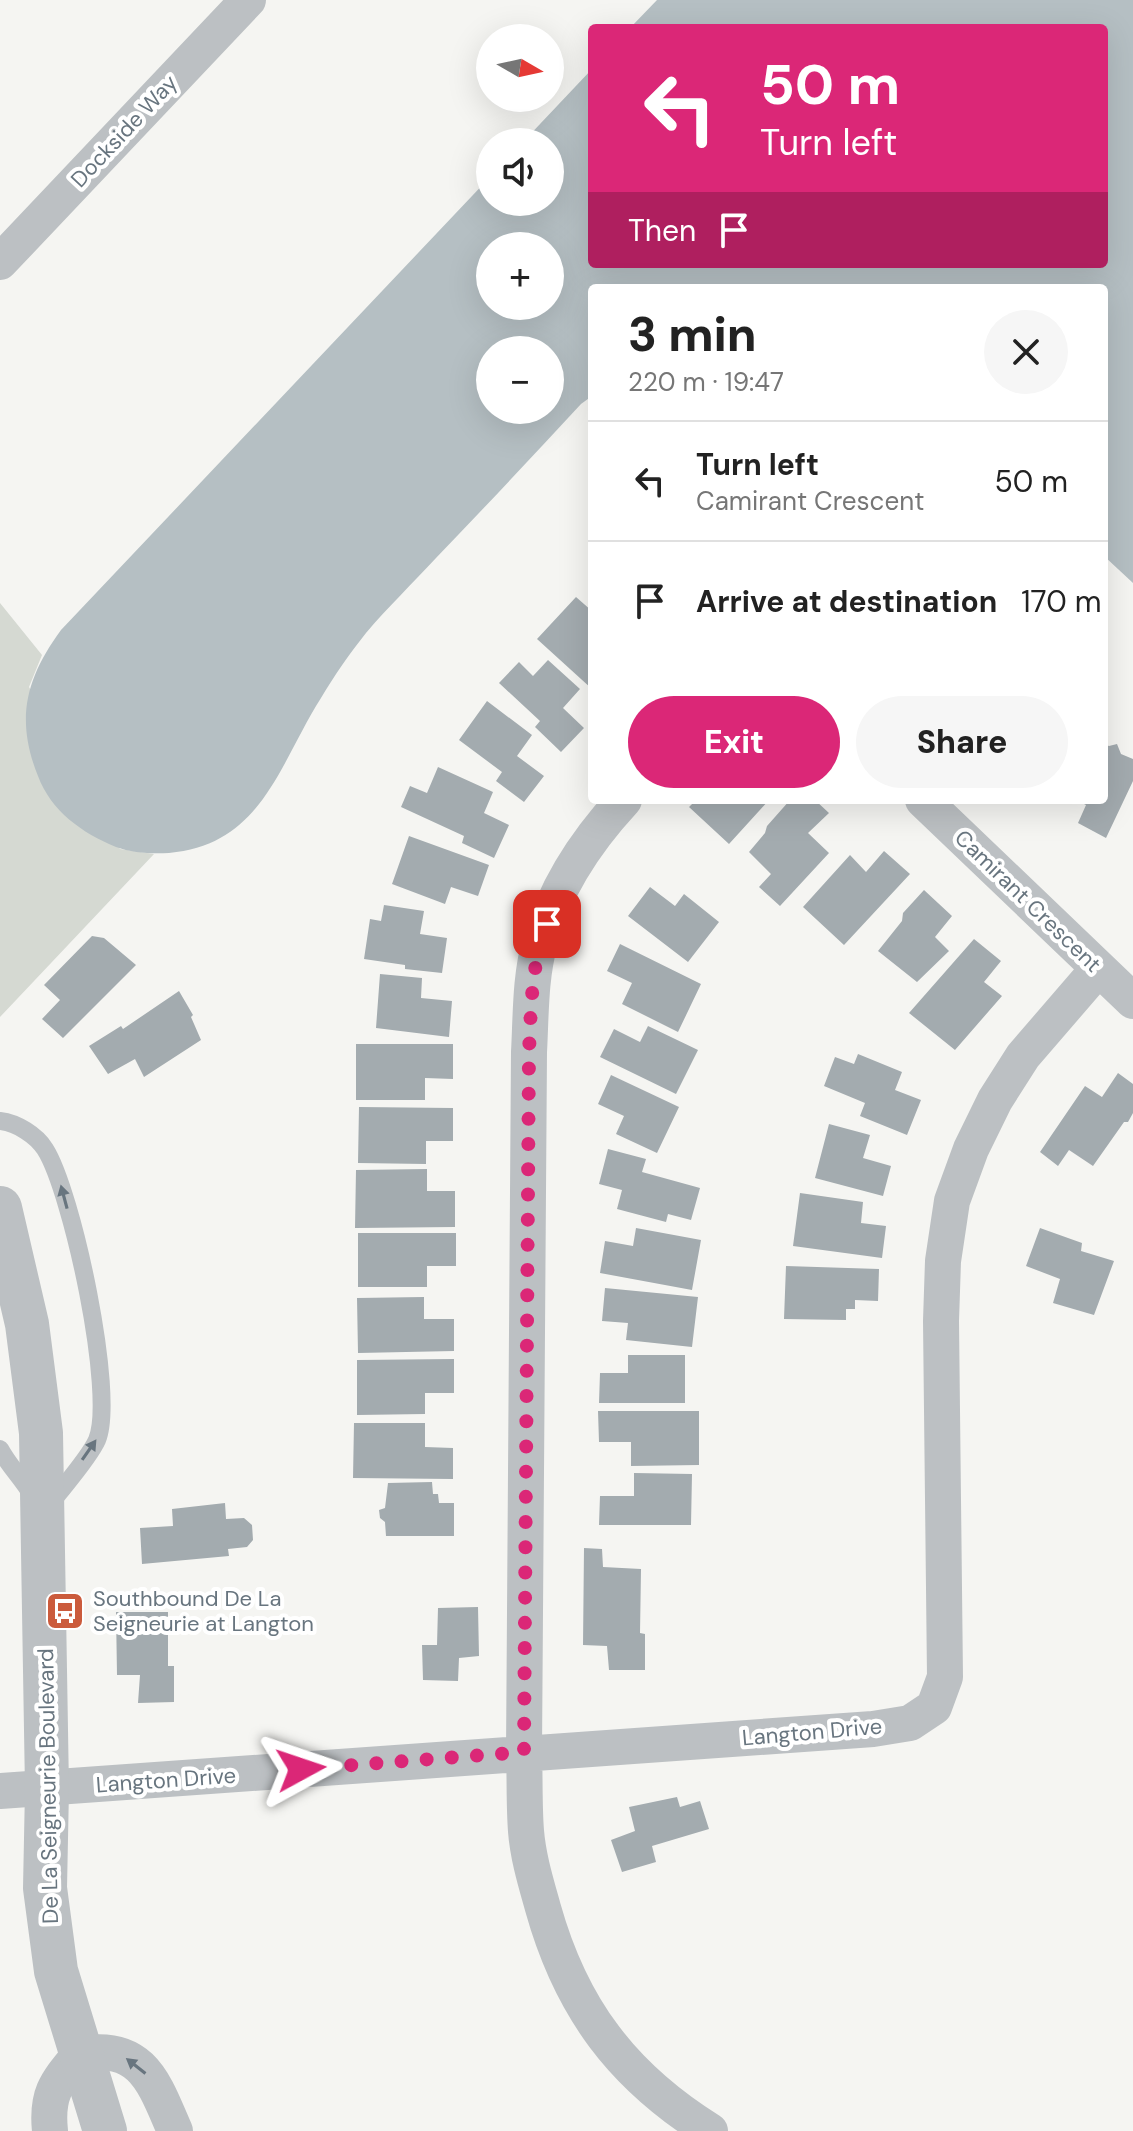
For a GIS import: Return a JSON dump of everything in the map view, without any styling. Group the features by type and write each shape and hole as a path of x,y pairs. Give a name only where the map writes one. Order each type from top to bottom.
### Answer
{"street":[{"name":"Dockside Way","path":"0,262 248,0"},
{"path":"620,804 596,831 572,866 554,904 539,943 532,997 529,1052 526,1833 552,1941 581,2004 607,2042 639,2078 677,2110 710,2131"},
{"name":"Camirant Crescent","path":"927,804 1133,1001"},
{"name":"Langton Drive","path":"0,1791 873,1729 910,1723 934,1707 945,1677 941,1321 943,1261 952,1201 971,1149 995,1100 1023,1056 1098,969"},
{"name":"De La Seigneurie Boulevard","path":"0,1208 27,1324 41,1433 47,1789 45,1888 54,1957 105,2131"},
{"path":"50,2131 47,2107 61,2078 80,2054 101,2051 131,2059 153,2080 175,2131"}],"lane":[{"path":"0,1121 27,1131 44,1146 58,1173 82,1262 99,1362 103,1409 97,1440 43,1513 0,1449"}],"shaded area":[{"path":"657,0 1133,0 1133,583 1108,560 1108,284 588,284 588,399 564,422 564,336 476,336 476,424 562,424 366,633 326,690 264,797 247,818 226,835 201,847 169,853 142,853 103,841 80,828 59,810 38,776 27,736 26,717 32,682 61,630 476,192 476,216 564,216 564,128 536,128 551,112 564,112 564,99 588,73 588,268 1108,268 1108,24 634,24"},
{"path":"0,603 42,655 29,687 120,849 154,854 0,1017"}],"building":[{"path":"576,597 588,608 588,685 537,639"},
{"path":"548,660 580,689 563,708 584,728 561,752 535,727 540,721 499,683 519,662 533,676"},
{"path":"487,701 532,735 517,756 544,776 524,802 496,781 502,772 459,740"},
{"path":"1117,744 1121,754 1133,759 1133,781 1106,838 1078,823 1086,805 1108,804 1108,746"},
{"path":"438,767 493,792 484,813 509,825 494,858 462,843 464,836 401,807 410,786 427,793"},
{"path":"692,804 765,804 729,844 689,807"},
{"path":"786,804 819,804 829,813 808,833 829,853 780,906 759,887 771,874 749,852"},
{"path":"409,836 489,865 478,896 451,887 445,904 392,884"},
{"path":"884,851 910,874 844,945 803,907 850,855 866,872"},
{"path":"650,887 675,906 684,894 719,922 688,962 628,916"},
{"path":"924,890 952,916 935,937 949,951 917,982 878,951 902,921 903,913"},
{"path":"384,905 424,911 420,934 447,938 442,973 405,969 405,965 364,959 370,919 381,921"},
{"path":"92,936 104,938 136,965 63,1038 42,1019 60,1000 44,985"},
{"path":"974,939 1001,961 984,982 1002,996 955,1050 909,1013"},
{"path":"620,944 701,984 678,1032 622,1004 632,983 607,971"},
{"path":"380,974 422,978 421,998 452,1001 449,1037 376,1028"},
{"path":"179,991 193,1015 191,1017 201,1040 144,1077 135,1059 108,1074 89,1046 121,1026 123,1029"},
{"path":"648,1026 698,1050 676,1094 600,1057 614,1029 640,1042"},
{"path":"356,1044 453,1044 453,1079 425,1078 425,1100 356,1100"},
{"path":"858,1054 902,1072 895,1090 921,1100 907,1135 860,1116 865,1103 824,1086 835,1057 854,1064"},
{"path":"1118,1073 1133,1084 1133,1113 1093,1166 1069,1150 1058,1166 1040,1152 1085,1086 1102,1097"},
{"path":"611,1075 679,1107 657,1153 616,1134 624,1116 598,1104"},
{"path":"359,1107 453,1108 453,1141 426,1141 426,1164 358,1163"},
{"path":"829,1124 870,1135 863,1158 891,1166 883,1196 815,1178"},
{"path":"608,1149 646,1159 642,1172 700,1188 691,1220 668,1214 666,1222 617,1209 622,1190 599,1184"},
{"path":"427,1169 427,1191 455,1191 455,1227 355,1228 356,1170"},
{"path":"800,1193 863,1202 861,1223 886,1226 882,1258 793,1246"},
{"path":"636,1228 701,1240 692,1290 600,1273 605,1241 633,1246"},
{"path":"1040,1228 1082,1243 1081,1251 1114,1261 1094,1315 1053,1303 1060,1279 1026,1266"},
{"path":"358,1233 456,1233 456,1266 427,1266 427,1287 358,1287"},
{"path":"786,1266 879,1269 878,1301 855,1300 855,1309 846,1309 846,1320 784,1319"},
{"path":"605,1288 698,1297 692,1347 626,1340 628,1323 602,1321"},
{"path":"424,1297 424,1319 454,1319 454,1351 358,1353 357,1298"},
{"path":"628,1355 685,1355 685,1403 599,1403 600,1373 628,1373"},
{"path":"454,1359 454,1393 425,1393 425,1414 357,1415 357,1360"},
{"path":"598,1411 699,1411 699,1465 631,1466 631,1442 599,1442"},
{"path":"354,1423 425,1423 425,1447 453,1448 453,1479 353,1478"},
{"path":"634,1473 692,1474 691,1525 599,1525 600,1496 634,1496"},
{"path":"432,1482 433,1494 438,1494 439,1503 454,1503 454,1536 386,1536 385,1522 380,1518 379,1510 385,1508 388,1483"},
{"path":"225,1503 226,1519 244,1518 252,1525 253,1540 247,1547 228,1549 229,1556 142,1564 140,1528 173,1526 172,1509"},
{"path":"584,1548 602,1549 603,1567 641,1569 640,1633 645,1634 645,1670 609,1670 607,1646 583,1645"},
{"path":"478,1607 479,1656 459,1658 458,1681 423,1680 422,1645 437,1645 438,1608"},
{"path":"116,1612 168,1612 168,1666 174,1666 174,1702 138,1703 140,1675 117,1675"},
{"path":"677,1797 680,1807 700,1801 709,1829 652,1846 656,1862 622,1872 611,1840 635,1831 629,1807"}],"place":[{"name":"Southbound De La Seigneurie at Langton","path":"65,1611"}],"route":[{"path":"301,1769 524,1752 529,1052 539,943 547,924"}]}
